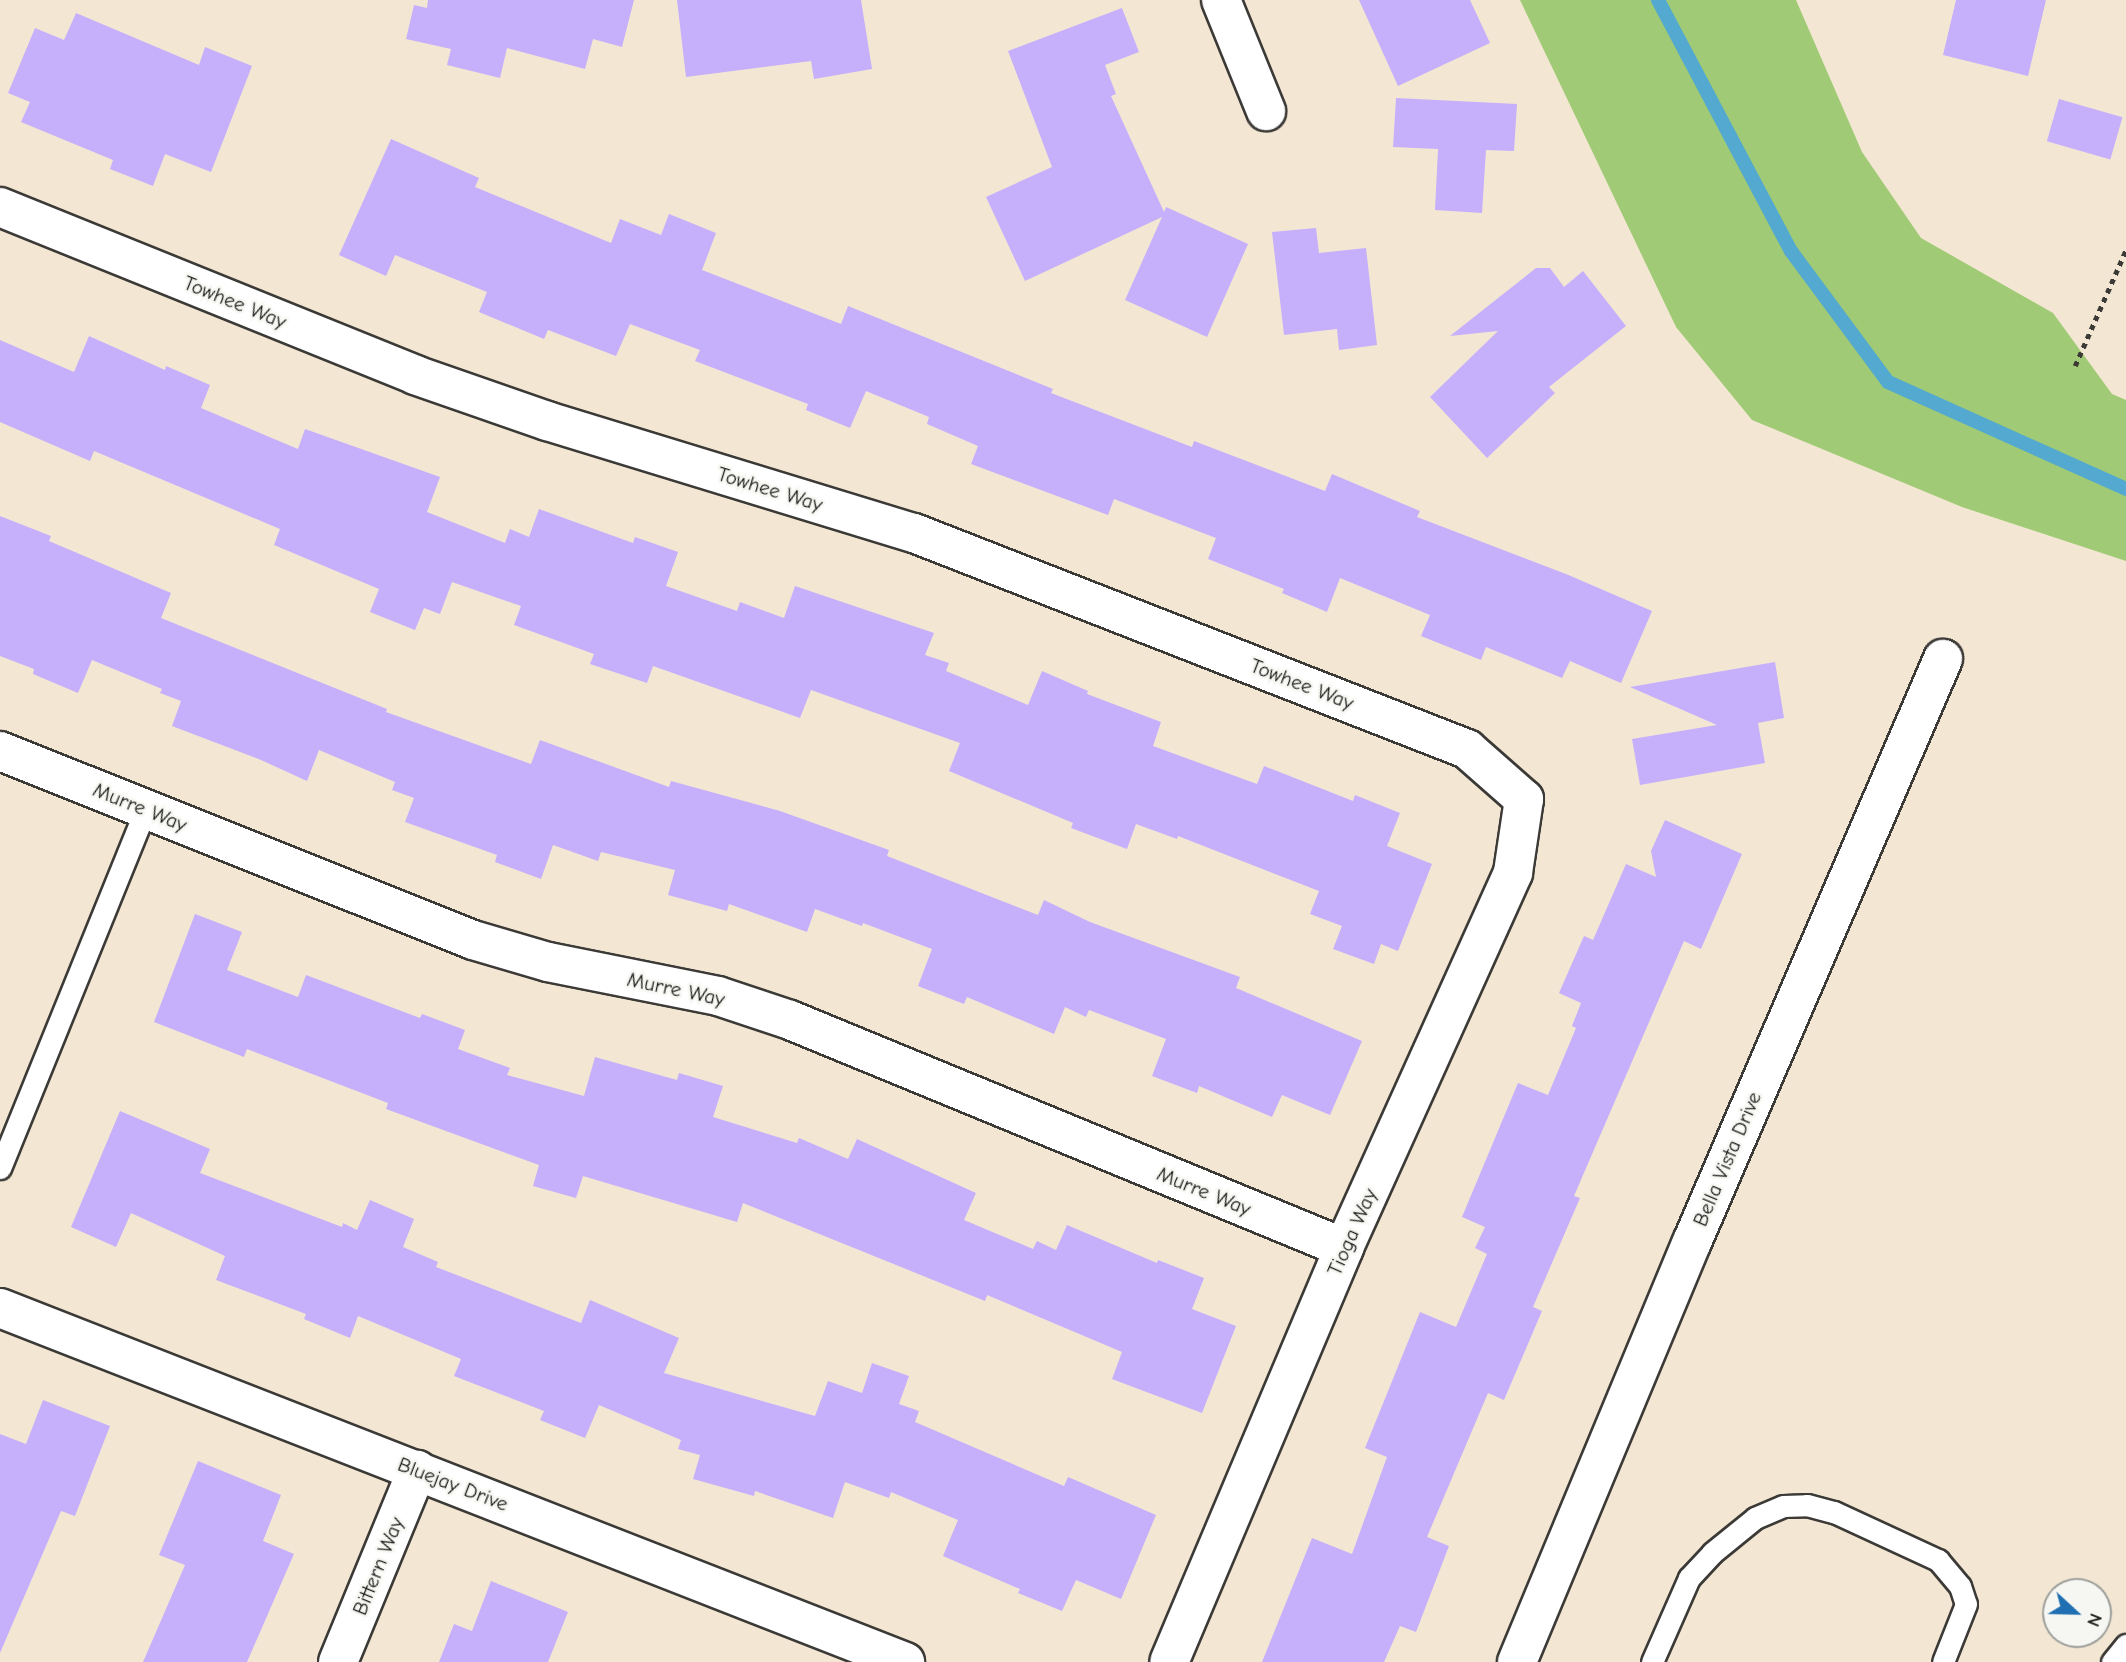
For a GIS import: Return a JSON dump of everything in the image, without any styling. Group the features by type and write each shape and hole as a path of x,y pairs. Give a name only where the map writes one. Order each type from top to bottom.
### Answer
{"street":[{"path":"1221,0 1266,111"},
{"name":"Towhee Way","path":"0,207 415,375 560,425 927,538 1468,749 1524,799"},
{"name":"Bella Vista Drive","path":"1517,1662 1692,1242 1942,659"},
{"name":"Murre Way","path":"0,751 473,940 548,962 719,996 790,1020 1344,1248"},
{"name":"Tioga Way","path":"1169,1662 1344,1248 1513,873 1524,799"},
{"name":"Bluejay Drive","path":"0,1308 905,1662"},
{"name":"Bittern Way","path":"338,1662 417,1470"}],"lane":[{"path":"0,1168 146,809"},
{"path":"1652,1662 1689,1578 1712,1553 1755,1518 1783,1506 1807,1505 1834,1512 1938,1560 1960,1586 1966,1604 1943,1662"},
{"path":"2112,1662 2126,1645"}],"path":[{"path":"2075,366 2126,250"}],"green space":[{"path":"1520,0 1796,0 1862,152 1921,238 2053,313 2112,394 2126,400 2126,561 1962,507 1752,420 1676,327"}],"building":[{"path":"428,0 634,0 622,47 593,39 585,69 507,48 500,78 447,65 451,49 406,39 414,5 427,8"},
{"path":"677,0 861,0 872,69 814,79 811,61 686,77"},
{"path":"1359,0 1470,0 1490,43 1398,86"},
{"path":"1956,0 2046,0 2028,76 1943,55"},
{"path":"1122,8 1139,52 1105,65 1116,94 1111,96 1164,212 1166,207 1248,244 1207,337 1125,300 1162,217 1025,281 986,197 1052,167 1008,51"},
{"path":"76,13 199,65 205,47 252,66 211,172 165,154 153,186 110,169 113,160 21,122 30,102 8,93 35,28 64,40"},
{"path":"1396,98 1517,104 1514,151 1486,150 1482,213 1435,210 1438,149 1393,147"},
{"path":"2059,99 2122,117 2110,159 2047,141"},
{"path":"391,139 479,178 475,187 611,243 620,219 661,235 669,214 716,233 702,270 841,324 848,306 1053,389 1051,393 1192,447 1194,441 1325,491 1332,474 1420,511 1417,517 1566,574 1652,611 1621,683 1570,661 1562,678 1486,647 1481,660 1421,636 1430,615 1340,578 1327,612 1282,593 1284,589 1208,559 1216,538 1114,499 1108,515 971,464 978,446 927,424 929,417 866,391 850,428 806,410 808,404 695,361 700,350 630,324 616,356 548,330 544,339 479,312 487,292 395,255 386,276 339,255"},
{"path":"1316,228 1319,253 1366,248 1377,345 1339,350 1337,329 1284,335 1272,232"},
{"path":"1536,268 1550,268 1564,287 1583,271 1626,326 1549,387 1555,393 1487,458 1430,397 1498,331 1450,336"},
{"path":"89,336 165,370 166,366 210,385 201,408 298,449 305,429 440,477 427,512 505,543 510,529 529,537 539,509 633,543 635,537 678,552 666,586 737,611 740,602 784,618 795,586 934,633 925,655 949,663 946,671 1028,705 1042,671 1088,691 1087,694 1161,722 1153,746 1257,784 1264,766 1353,801 1355,795 1400,813 1387,846 1432,864 1398,951 1381,944 1374,964 1333,949 1342,926 1310,914 1319,891 1178,836 1177,839 1136,824 1127,849 1071,828 1073,823 949,771 960,743 811,690 800,718 653,666 647,683 590,664 594,654 514,625 521,606 452,582 440,614 424,608 415,630 370,612 379,589 274,545 280,529 94,451 90,461 0,422 0,340 74,372"},
{"path":"0,516 51,536 49,541 171,593 161,618 387,709 386,712 531,764 540,740 669,787 671,781 780,811 889,850 887,856 1038,915 1044,900 1090,922 1240,977 1236,988 1362,1041 1330,1115 1282,1095 1272,1117 1199,1086 1197,1093 1152,1076 1166,1039 1089,1010 1086,1017 1065,1007 1054,1034 967,997 964,1004 918,986 932,949 863,923 862,926 815,909 807,932 729,904 727,911 668,895 675,870 601,852 598,861 553,845 541,879 495,862 497,855 405,822 414,798 392,790 395,782 319,750 307,781 172,726 181,701 160,693 162,689 92,660 78,693 33,674 34,669 0,656"},
{"path":"1775,662 1784,718 1758,723 1765,763 1640,785 1632,739 1717,725 1630,687"},
{"path":"1665,820 1742,854 1701,949 1684,941 1574,1196 1580,1198 1533,1307 1542,1311 1504,1400 1488,1393 1427,1537 1449,1546 1416,1632 1400,1626 1384,1662 1262,1662 1312,1538 1352,1554 1387,1457 1365,1448 1420,1312 1456,1327 1487,1254 1475,1248 1485,1227 1462,1217 1518,1083 1548,1095 1576,1028 1572,1026 1581,1003 1559,993 1584,936 1593,940 1626,864 1656,877 1651,851"},
{"path":"195,914 242,932 227,970 298,997 306,975 420,1018 422,1014 465,1030 458,1049 510,1068 507,1075 584,1096 595,1057 677,1080 679,1073 723,1086 713,1117 797,1143 799,1138 848,1159 857,1139 976,1193 964,1220 1033,1249 1037,1241 1056,1250 1067,1225 1157,1263 1158,1260 1204,1278 1192,1309 1236,1326 1202,1413 1112,1379 1122,1352 987,1295 985,1301 743,1203 737,1222 583,1176 576,1198 533,1186 539,1165 386,1109 388,1103 247,1049 244,1057 154,1022"},
{"path":"120,1111 210,1149 200,1173 342,1227 343,1223 357,1230 370,1200 414,1219 403,1247 438,1262 436,1267 581,1323 590,1300 679,1338 664,1373 815,1416 828,1381 862,1393 872,1363 909,1376 899,1404 919,1411 915,1422 1064,1486 1068,1477 1156,1515 1121,1599 1076,1580 1062,1611 1018,1593 1020,1589 943,1556 958,1520 891,1492 889,1498 845,1482 833,1518 755,1491 754,1496 693,1479 700,1455 678,1449 681,1440 599,1405 585,1438 540,1420 544,1411 454,1376 461,1359 358,1316 350,1338 304,1319 306,1314 216,1280 225,1256 131,1213 116,1247 71,1227"},
{"path":"43,1400 110,1426 75,1516 61,1511 0,1653 0,1434 26,1444"},
{"path":"198,1461 281,1495 263,1541 294,1554 247,1662 143,1662 185,1565 159,1555"},
{"path":"491,1581 568,1612 548,1662 439,1662 454,1624 472,1631"}],"waterway":[{"path":"1658,0 1791,251 1888,382 2126,489"}]}
